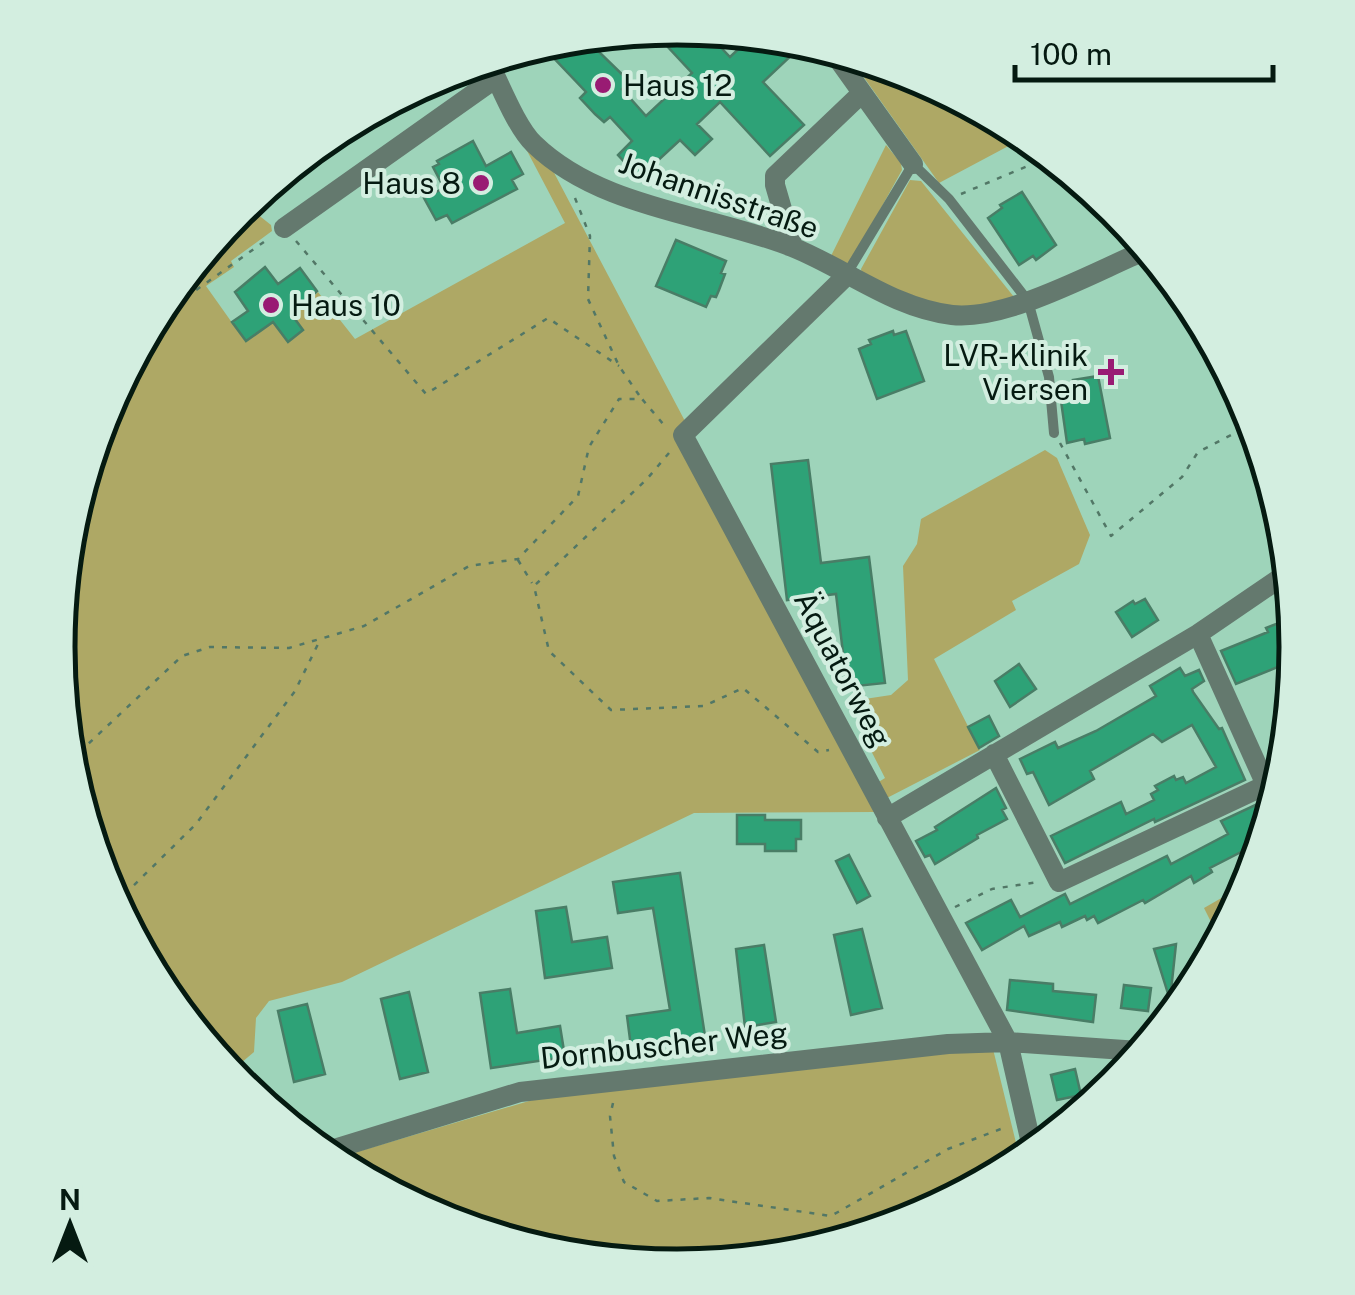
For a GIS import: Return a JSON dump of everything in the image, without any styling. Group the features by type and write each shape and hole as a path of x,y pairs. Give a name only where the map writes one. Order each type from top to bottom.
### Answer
{"street":[{"path":"845,69 913,164"},
{"name":"Johannisstraße","path":"495,74 531,142 564,167 624,197 793,247 846,276 915,306 952,315 992,314 1134,255"},
{"path":"284,228 486,77"},
{"path":"793,247 774,185 775,176 862,94"},
{"name":"Äquatorweg","path":"846,276 682,436 1008,1042 1030,1135"},
{"path":"887,818 1198,634 1276,581"},
{"path":"1198,634 1264,781"},
{"path":"994,754 1059,882 1263,786"},
{"name":"Dornbuscher Weg","path":"342,1147 520,1092 948,1044 1008,1042 1125,1050"}],"lane":[{"path":"846,276 913,164 949,199 1028,300 1049,377 1054,434"}],"path":[{"path":"949,199 1034,163"},
{"path":"564,167 590,236 588,299 620,366 665,426"},
{"path":"191,294 284,228 426,394 548,318 620,366"},
{"path":"84,746 182,656 210,646 290,648 364,626 469,566 518,559 578,496 589,447 619,398 642,400"},
{"path":"1054,434 1111,536 1182,478 1198,452 1239,431"},
{"path":"534,586 668,453"},
{"path":"518,559 534,586 548,650 611,710 704,706 743,688 818,752 849,746"},
{"path":"127,892 196,824 295,692 320,638"},
{"path":"940,914 992,889 1059,882"},
{"path":"618,1080 610,1116 614,1156 624,1182 657,1201 708,1198 832,1216 948,1149 1026,1118"}],"shaded area":[{"path":"862,74 944,107 1010,145 939,183"},
{"path":"886,145 902,170 854,257 847,264 830,258"},
{"path":"525,147 551,167 686,423 875,812 694,813 342,982 269,1001 256,1018 254,1052 241,1063 177,982 137,914 107,841 87,765 76,687 76,608 87,530 121,417 177,313 225,250 258,215 271,225 272,231 231,261 234,267 206,286 245,341 272,320 288,342 303,330 293,315 318,292 355,339 565,223"},
{"path":"910,180 921,181 1014,297 967,310 915,299 862,275 861,269"},
{"path":"1045,450 1057,458 1090,535 1079,564 1012,601 1016,610 934,659 980,750 885,799 877,783 885,778 860,729 858,700 891,695 908,680 903,566 917,544 921,519"},
{"path":"1226,895 1212,925 1204,908"},
{"path":"993,1049 1016,1145 944,1188 871,1218 756,1245 678,1250 599,1245 484,1218 411,1188 352,1153 556,1093"}],"building":[{"path":"666,45 720,46 730,57 739,48 790,56 763,82 804,125 770,156 720,102 697,124 712,139 695,155 680,140 639,178 618,155 632,141 610,117 604,122 595,114 580,98 586,92 554,58 597,50 630,82 622,89 646,116 692,73"},
{"name":"Haus 8","path":"473,141 486,166 511,152 523,174 512,180 517,189 452,223 447,215 436,220 424,198 444,188 433,167"},
{"path":"1022,192 1056,245 1036,260 1033,256 1019,265 988,218 1002,208 1000,205"},
{"path":"676,240 726,261 716,297 711,296 706,307 656,286"},
{"name":"Haus 10","path":"265,267 278,284 300,268 317,291 292,315 303,330 288,342 273,322 246,341 232,322 248,311 235,292"},
{"path":"893,331 894,335 906,331 924,381 877,399 859,349 871,344 869,340"},
{"path":"1098,376 1110,438 1085,444 1084,439 1067,443 1059,387"},
{"path":"808,460 821,563 869,557 885,683 847,687 836,594 787,600 771,464"},
{"path":"1145,599 1158,620 1132,637 1116,612 1133,601 1135,604"},
{"path":"1279,623 1280,666 1236,684 1221,651 1268,632 1266,628"},
{"path":"1019,664 1036,689 1010,707 995,681"},
{"path":"1180,668 1185,676 1199,670 1204,681 1193,692 1222,728 1245,780 1065,863 1051,836 1121,802 1126,814 1154,800 1151,794 1158,790 1155,786 1174,776 1176,780 1183,777 1186,783 1216,767 1192,725 1162,742 1153,734 1090,771 1094,779 1049,805 1033,772 1027,774 1020,759 1055,742 1058,748 1096,731 1156,696 1150,686"},
{"path":"989,716 999,736 979,748 968,727"},
{"path":"996,788 1007,819 935,864 930,855 925,857 916,841"},
{"path":"1259,803 1244,850 1210,868 1212,872 1194,883 1191,876 1145,903 1143,900 1098,923 1094,916 1087,920 1085,916 1029,936 1024,926 982,950 966,923 1011,900 1020,917 1065,894 1070,904 1167,856 1171,864 1228,834 1221,821"},
{"path":"737,815 801,820 801,839 796,839 796,851 765,851 765,844 737,844"},
{"path":"849,855 870,896 857,903 836,861"},
{"path":"680,873 705,1036 631,1047 627,1016 670,1010 653,908 618,913 613,882"},
{"path":"566,907 572,942 607,937 612,968 545,978 536,911"},
{"path":"862,929 882,1008 851,1015 834,935"},
{"path":"1176,944 1168,995 1154,949"},
{"path":"764,945 776,1022 745,1027 736,949"},
{"path":"1010,980 1053,984 1053,991 1096,995 1093,1022 1007,1010"},
{"path":"1124,985 1151,988 1148,1011 1121,1008"},
{"path":"510,989 517,1033 560,1026 565,1057 491,1068 480,993"},
{"path":"409,992 428,1072 400,1079 381,999"},
{"path":"307,1004 325,1074 294,1082 278,1011"},
{"path":"1075,1069 1081,1095 1057,1100 1051,1075"}],"place":[{"name":"Haus 12","path":"603,85"},
{"name":"Haus 8","path":"481,183"},
{"name":"Haus 10","path":"271,305"},
{"name":"LVR-Klinik Viersen","path":"1111,372"}]}
